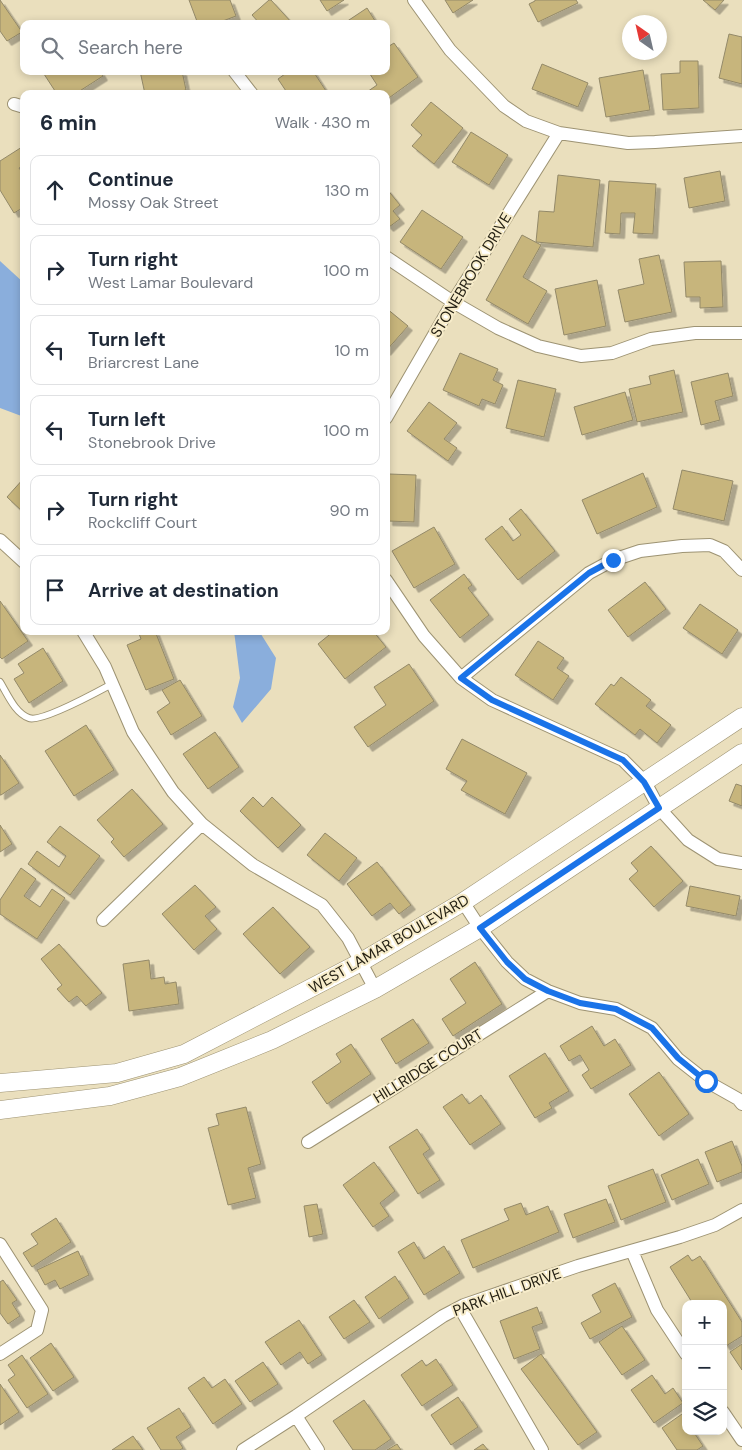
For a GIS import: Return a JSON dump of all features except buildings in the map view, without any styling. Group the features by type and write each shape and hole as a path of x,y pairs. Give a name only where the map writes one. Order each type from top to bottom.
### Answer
{"main road":[{"name":"WEST LAMAR BOULEVARD","path":"0,1083 117,1073 184,1054 361,962 463,902 742,717"},
{"name":"WEST LAMAR BOULEVARD","path":"0,1110 110,1096 180,1077 272,1040 375,989 480,928 742,752"}],"street":[{"path":"414,0 450,50 504,106 526,121 559,133 628,143 742,136"},
{"path":"237,75 249,90"},
{"name":"STONEBROOK DRIVE","path":"390,411 453,302 559,133"},
{"path":"390,260 453,302 498,328 538,346 581,356 612,354 651,339 695,333 742,333"},
{"path":"0,540 20,558"},
{"path":"461,678 589,573 613,560 640,550 710,545 724,551 742,570"},
{"path":"390,586 424,636 461,678 492,700 623,760 644,782 659,808 688,840 718,859 742,863"},
{"path":"85,635 105,667 133,732 173,792 202,824 253,865 322,906 348,938 375,989"},
{"path":"103,920 202,824"},
{"path":"463,902 480,928 507,962 525,979 548,991 580,1003 616,1009 652,1028 678,1058 706,1081 738,1099 742,1104"},
{"name":"HILLRIDGE COURT","path":"308,1142 548,991"},
{"name":"PARK HILL DRIVE","path":"243,1450 443,1316 460,1308 569,1269 680,1237 715,1224 742,1210"},
{"path":"0,1244 42,1310 37,1330 0,1354"},
{"path":"632,1251 657,1310 682,1348"},
{"path":"460,1308 542,1450"},
{"path":"296,1416 318,1450"},
{"path":"727,1418 742,1440"}],"lane":[{"path":"0,682 17,710 27,718 33,719 52,713 112,684"}],"water":[{"path":"0,261 20,279 20,416 0,408"},
{"path":"235,635 262,635 276,658 271,689 242,723 233,707 240,678"}],"route":[{"path":"613,560 589,573 461,678 492,700 623,760 644,782 659,808 480,928 507,962 525,979 548,991 580,1003 616,1009 652,1028 678,1058 706,1081"}]}
